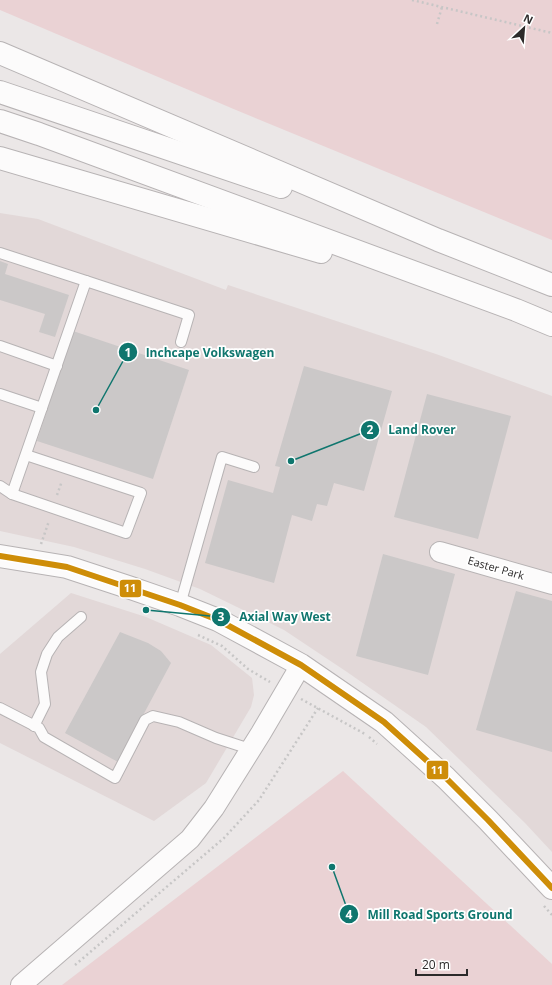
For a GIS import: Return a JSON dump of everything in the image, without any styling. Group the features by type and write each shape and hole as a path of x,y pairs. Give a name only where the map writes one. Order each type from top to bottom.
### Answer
{"main road":[{"path":"0,53 438,240 552,285"},
{"path":"0,92 438,240"},
{"path":"0,121 516,310 552,325"},
{"path":"0,158 516,310"},
{"path":"0,556 67,567 180,605 218,620 301,665 339,690 389,727 452,783 552,888"}],"street":[{"name":"Easter Park","path":"440,552 552,584"},
{"path":"21,985 190,839 214,808 301,665"}],"lane":[{"path":"0,253 190,315 181,342"},
{"path":"12,494 86,281"},
{"path":"0,346 56,366"},
{"path":"0,394 42,408"},
{"path":"0,486 12,494 126,533 141,493 26,455"},
{"path":"180,605 222,457 254,467"},
{"path":"34,726 45,704 41,672 47,654 58,637 81,617"},
{"path":"0,708 39,728 44,737 115,778 145,720 153,716 180,722 216,738 250,750"}],"path":[{"path":"412,0 552,33"},
{"path":"437,24 442,7"}],"shaded area":[{"path":"0,0 552,0 552,240 236,110 0,10"},
{"path":"0,213 38,219 226,290 228,285 436,354 552,396 552,852 525,823 426,727 284,630 200,589 145,569 74,547 0,531"},
{"path":"71,593 146,617 211,645 252,678 254,695 251,707 206,783 154,821 0,743 0,654"},
{"path":"343,771 552,964 552,985 62,985"}],"building":[{"path":"0,261 8,264 5,274 69,295 55,337 39,332 45,314 0,300"},
{"path":"73,331 189,370 153,479 37,441"},
{"path":"304,366 392,391 364,491 334,483 327,506 317,504 312,521 292,515 274,583 205,563 228,480 273,493 280,467 275,466"},
{"path":"427,394 511,416 478,539 394,517"},
{"path":"383,554 455,574 428,675 356,656"},
{"path":"516,591 552,601 552,752 476,730"},
{"path":"120,632 148,643 161,651 171,663 118,762 65,733"}],"transit line":[{"name":"11","path":"0,556 67,567 180,605 218,620 301,665 384,722 446,778 552,888"}],"place":[{"name":"Inchcape Volkswagen","path":"96,410"},
{"name":"Land Rover","path":"291,461"},
{"name":"Axial Way West","path":"146,610"},
{"name":"Mill Road Sports Ground","path":"332,867"}]}
